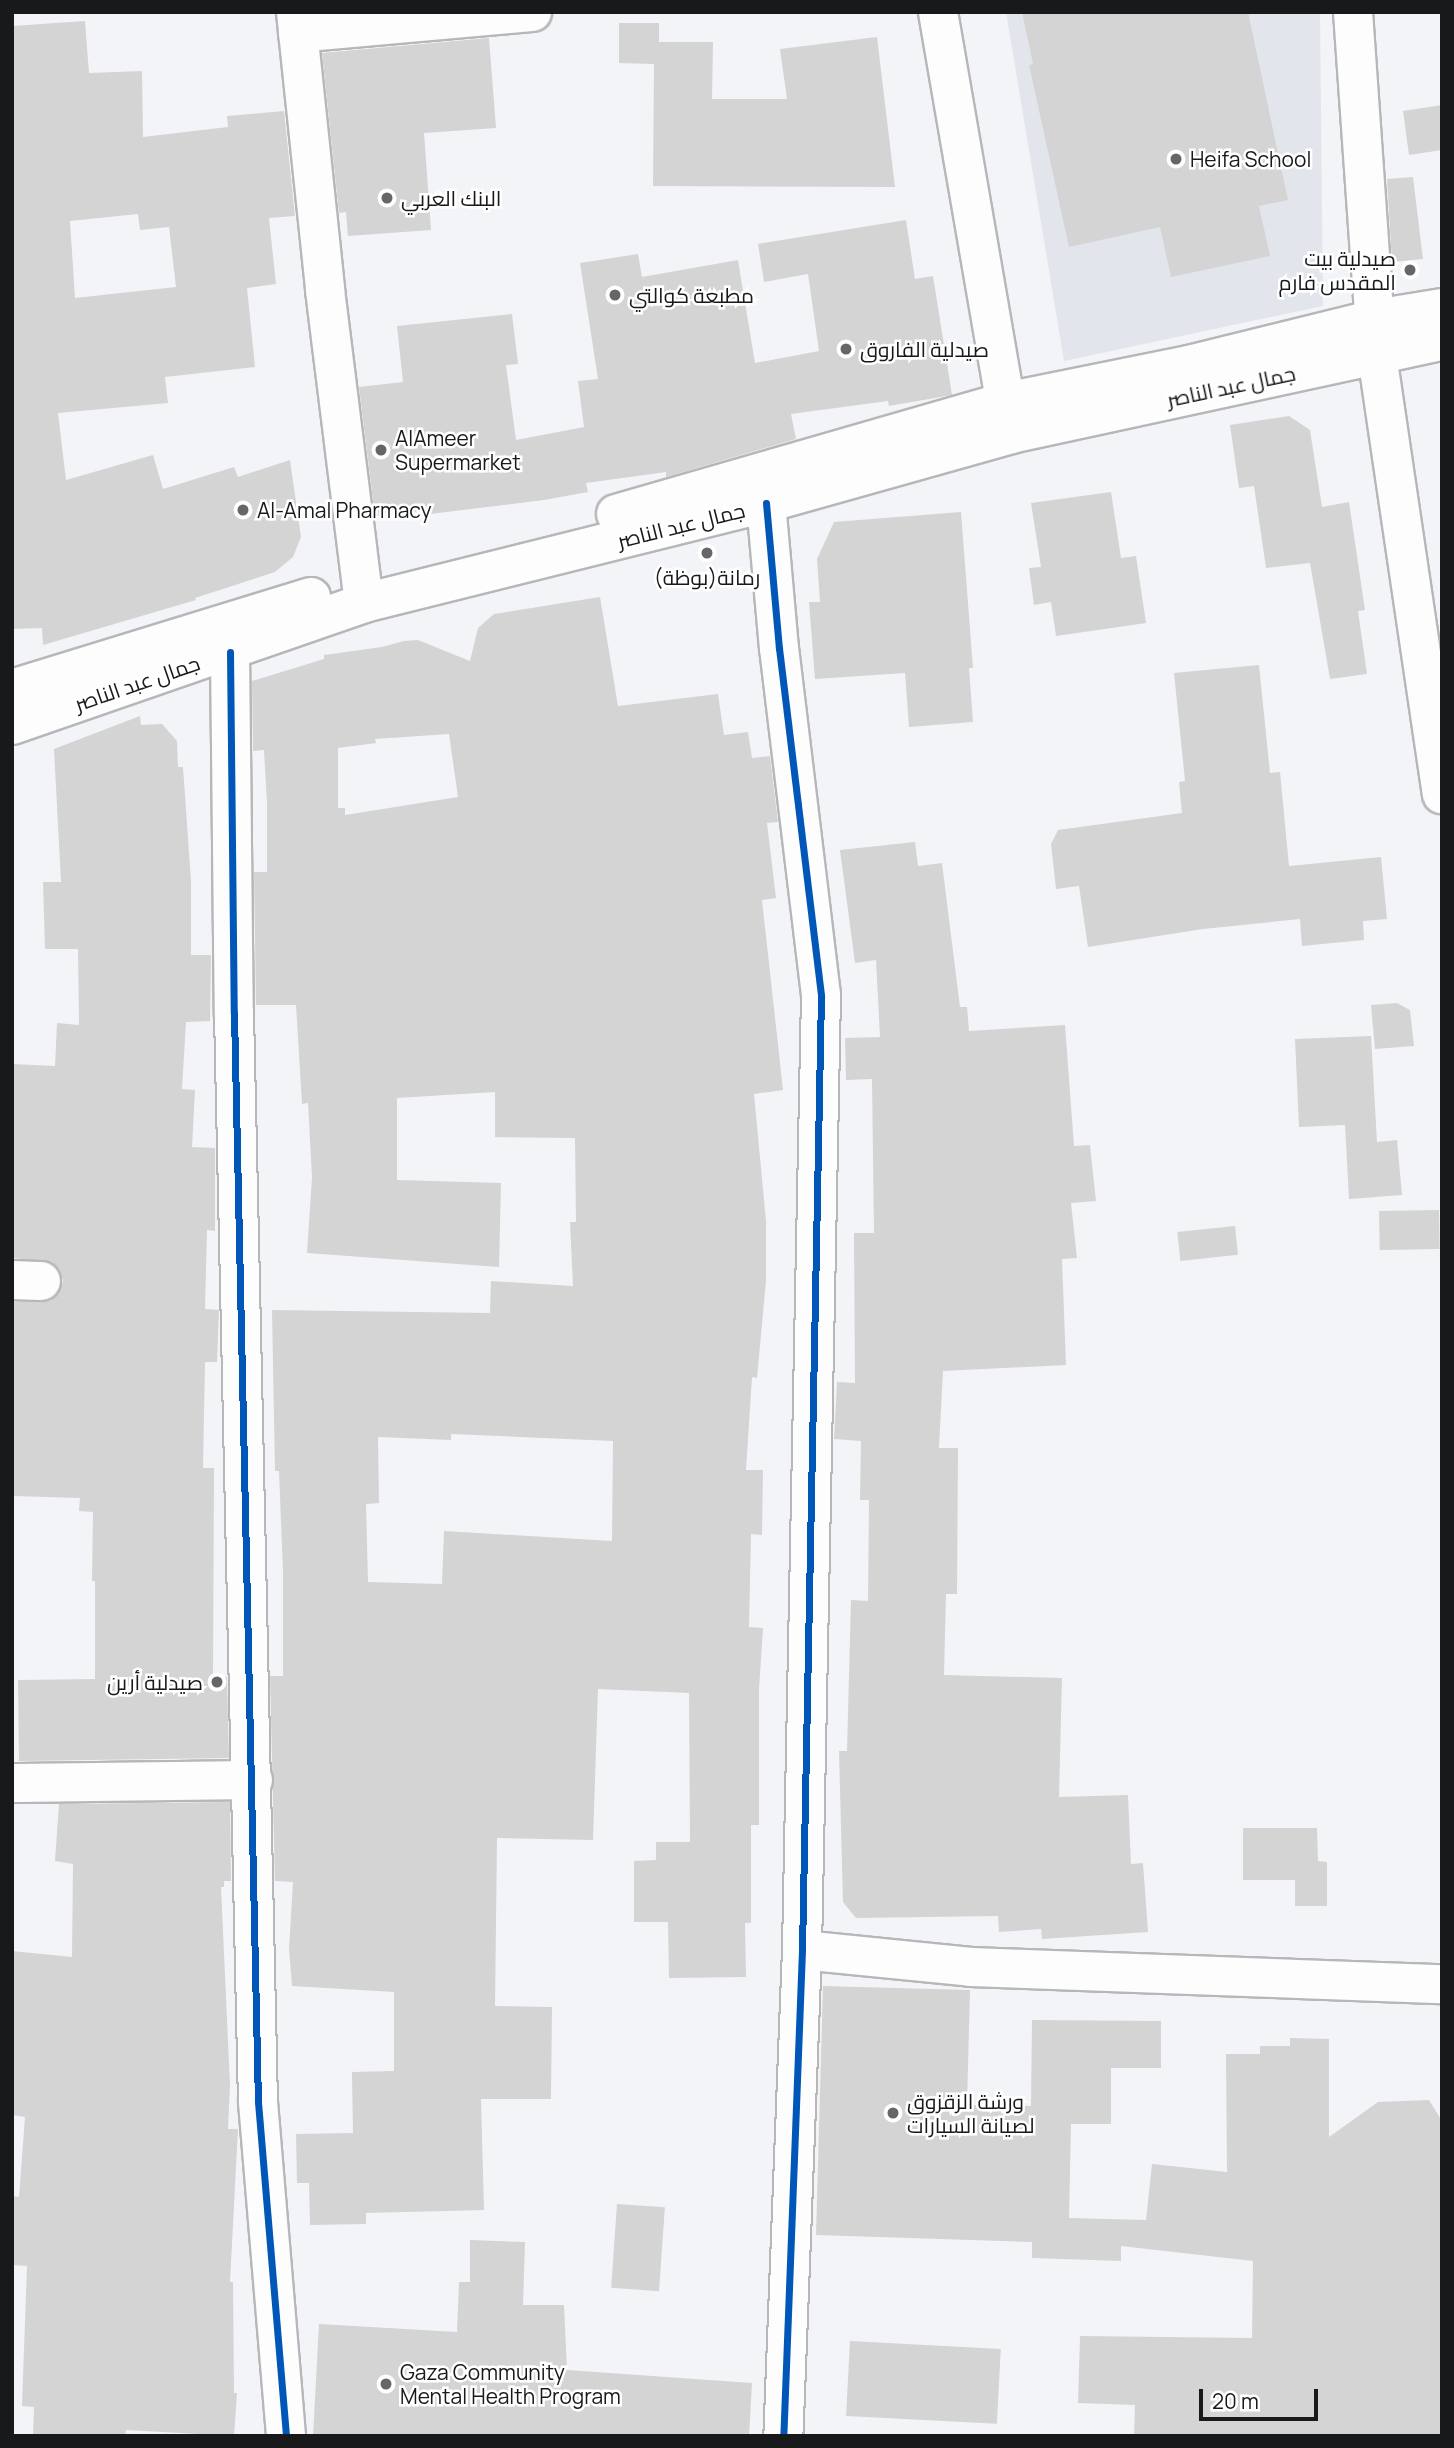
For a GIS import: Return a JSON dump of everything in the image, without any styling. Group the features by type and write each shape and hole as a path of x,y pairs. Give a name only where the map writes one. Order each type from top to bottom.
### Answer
{"street":[{"path":"363,593 325,290 297,22 532,12"},
{"path":"938,12 1008,418"},
{"path":"1353,12 1376,337 1442,794"},
{"name":"جمال عبد الناصر","path":"12,689 363,593 719,486 1008,418 1376,337 1442,308"},
{"name":"جمال عبد الناصر","path":"1376,337 1442,341"},
{"name":"جمال عبد الناصر","path":"12,725 230,652 363,593 766,503 1008,418"},
{"path":"766,503 779,648 821,995 802,1950 783,2436"},
{"path":"230,652 234,1013 258,2102 286,2436"},
{"path":"12,1783 253,1780"},
{"path":"802,1950 971,1967 1442,1984"}],"shaded area":[{"name":"Heifa School","path":"1006,12 1320,12 1323,306 1064,361"}],"building":[{"path":"1022,12 1248,12 1288,200 1259,206 1270,256 1171,277 1160,227 1069,247 1029,65 1033,64"},
{"path":"85,21 89,73 142,71 143,137 228,127 227,116 284,111 295,216 269,218 276,284 247,288 255,367 165,377 168,403 58,413 66,480 153,455 163,489 234,467 238,477 290,460 301,537 293,557 275,572 195,598 196,600 43,645 42,628 12,629 12,26","holes":["138,214 140,230 169,227 176,287 75,298 70,221"]},
{"path":"619,23 659,23 659,42 713,42 712,99 787,99 780,49 877,37 895,187 653,186 654,64 619,63"},
{"path":"489,38 496,128 424,133 431,230 348,236 346,212 339,213 322,53"},
{"path":"1442,105 1442,150 1409,155 1403,111"},
{"path":"1413,177 1423,259 1392,262 1387,179"},
{"path":"906,220 915,279 933,276 952,395 889,406 888,401 791,414 796,439 666,477 666,472 586,483 588,492 544,500 430,514 430,510 375,516 359,387 403,382 397,326 512,314 518,364 506,365 516,440 584,427 578,381 598,379 580,263 638,254 642,277 738,260 755,363 819,351 808,274 764,282 758,244"},
{"path":"1289,416 1310,430 1322,507 1349,502 1365,610 1358,611 1367,674 1330,679 1310,563 1266,568 1254,486 1239,488 1230,425"},
{"path":"1111,492 1121,558 1136,556 1146,623 1056,636 1051,602 1034,605 1029,568 1041,567 1031,503"},
{"path":"961,512 973,668 969,668 973,722 909,727 905,673 815,679 809,602 820,602 817,559 834,522"},
{"path":"600,597 618,706 718,694 724,735 748,732 752,758 770,756 778,822 767,823 776,898 762,900 783,1090 754,1094 766,1221 766,1281 757,1378 752,1377 746,1470 763,1470 762,1535 751,1534 749,1627 763,1628 759,1690 759,1825 751,1825 751,1923 745,1923 746,1977 669,1978 668,1922 634,1922 634,1861 656,1860 656,1842 690,1842 689,1693 598,1689 593,1840 497,1838 495,2006 552,2007 551,2099 481,2099 484,2210 366,2213 366,2224 310,2225 309,2183 297,2183 296,2134 353,2133 352,2072 394,2071 394,1992 292,1986 289,1949 293,1882 275,1881 270,1676 283,1676 283,1572 279,1471 275,1471 272,1310 490,1313 491,1281 573,1286 570,1222 576,1222 575,1138 495,1137 495,1092 397,1098 397,1180 501,1183 499,1267 307,1253 312,1177 308,1103 302,1104 296,1005 256,1005 254,872 267,872 267,803 264,750 253,751 252,681 324,659 324,655 382,647 404,641 418,640 470,661 478,628 494,614","holes":["449,734 458,797 345,815 345,808 338,808 338,748 376,743 375,739","451,1434 613,1441 612,1541 444,1531 442,1584 368,1582 366,1504 379,1503 378,1437 451,1440"]},
{"path":"1259,665 1270,773 1280,772 1289,866 1381,857 1387,919 1363,921 1364,940 1302,946 1300,919 1203,929 1088,947 1079,886 1056,889 1051,844 1058,830 1182,813 1179,782 1185,781 1174,673"},
{"path":"140,716 141,725 162,724 177,741 178,767 183,767 191,881 191,955 211,955 210,1021 186,1022 182,1089 195,1090 192,1147 215,1148 215,1231 207,1230 205,1309 219,1310 217,1362 205,1362 203,1468 214,1468 213,1677 227,1677 229,1758 19,1761 18,1680 95,1679 95,1581 92,1581 93,1512 79,1511 80,1498 12,1496 12,1302 51,1301 59,1293 63,1281 60,1270 52,1262 12,1258 12,1064 55,1066 57,1023 79,1025 78,949 45,949 43,882 61,882 54,749"},
{"path":"915,842 918,866 942,863 960,1007 967,1007 969,1031 1065,1025 1074,1146 1090,1145 1096,1201 1071,1203 1077,1258 1062,1259 1066,1365 943,1371 939,1448 958,1448 957,1594 946,1594 944,1675 1062,1678 1059,1797 1128,1795 1131,1864 1143,1863 1148,1932 1042,1939 1041,1929 999,1932 998,1916 856,1918 843,1902 839,1751 847,1751 851,1600 868,1601 869,1500 860,1500 861,1441 834,1439 837,1382 855,1383 854,1233 874,1233 872,1079 846,1080 845,1038 880,1037 876,960 855,963 840,850"},
{"path":"1397,1003 1410,1010 1414,1046 1375,1049 1371,1005"},
{"path":"1371,1036 1377,1142 1397,1140 1402,1195 1349,1199 1345,1125 1299,1127 1295,1039"},
{"path":"1439,1210 1440,1249 1380,1250 1379,1211"},
{"path":"1235,1226 1238,1255 1180,1261 1177,1232"},
{"path":"230,1802 231,1881 224,1881 224,1887 221,1887 230,2085 228,2129 238,2129 230,2282 233,2282 234,2393 237,2393 234,2436 126,2430 125,2436 33,2436 34,2407 22,2406 27,2266 12,2265 12,2196 19,2197 25,2117 12,2115 12,1951 72,1957 73,1864 55,1861 59,1804"},
{"path":"1243,1828 1317,1828 1318,1861 1327,1862 1327,1906 1295,1906 1295,1880 1243,1880"},
{"path":"823,1986 970,1990 967,2105 1031,2106 1032,2020 1161,2021 1161,2068 1111,2068 1111,2124 1071,2124 1069,2218 1146,2220 1152,2164 1227,2172 1226,2054 1260,2054 1260,2046 1290,2046 1290,2038 1329,2039 1329,2137 1378,2102 1429,2100 1442,2121 1442,2436 1134,2436 1135,2405 1078,2403 1080,2336 1252,2338 1253,2261 1121,2246 1121,2261 1032,2258 1032,2242 816,2235"},
{"path":"617,2204 665,2207 659,2291 611,2288"},
{"path":"470,2240 525,2242 523,2305 564,2305 567,2370 752,2383 749,2436 313,2436 319,2324 457,2332 459,2282 470,2282"},
{"path":"850,2341 1001,2349 997,2424 846,2416"}],"cycle path":[{"path":"766,503 779,648 821,995 802,1950 783,2436"},
{"path":"230,652 234,1013 258,2102 286,2436"}],"place":[{"name":"Heifa School","path":"1176,159"},
{"name":"البنك العربي","path":"387,198"},
{"name":"صيدلية بيت المقدس فارم","path":"1410,270"},
{"name":"مطبعة كوالتي","path":"615,295"},
{"name":"صيدلية الفاروق","path":"846,349"},
{"name":"AlAmeer Supermarket","path":"381,450"},
{"name":"Al-Amal Pharmacy","path":"243,510"},
{"name":"رمانة(بوظة)","path":"707,553"},
{"name":"صيدلية أرين","path":"217,1682"},
{"name":"ورشة الزقزوق لصيانة السيارات","path":"893,2113"},
{"name":"Gaza Community Mental Health Program","path":"386,2384"}]}
